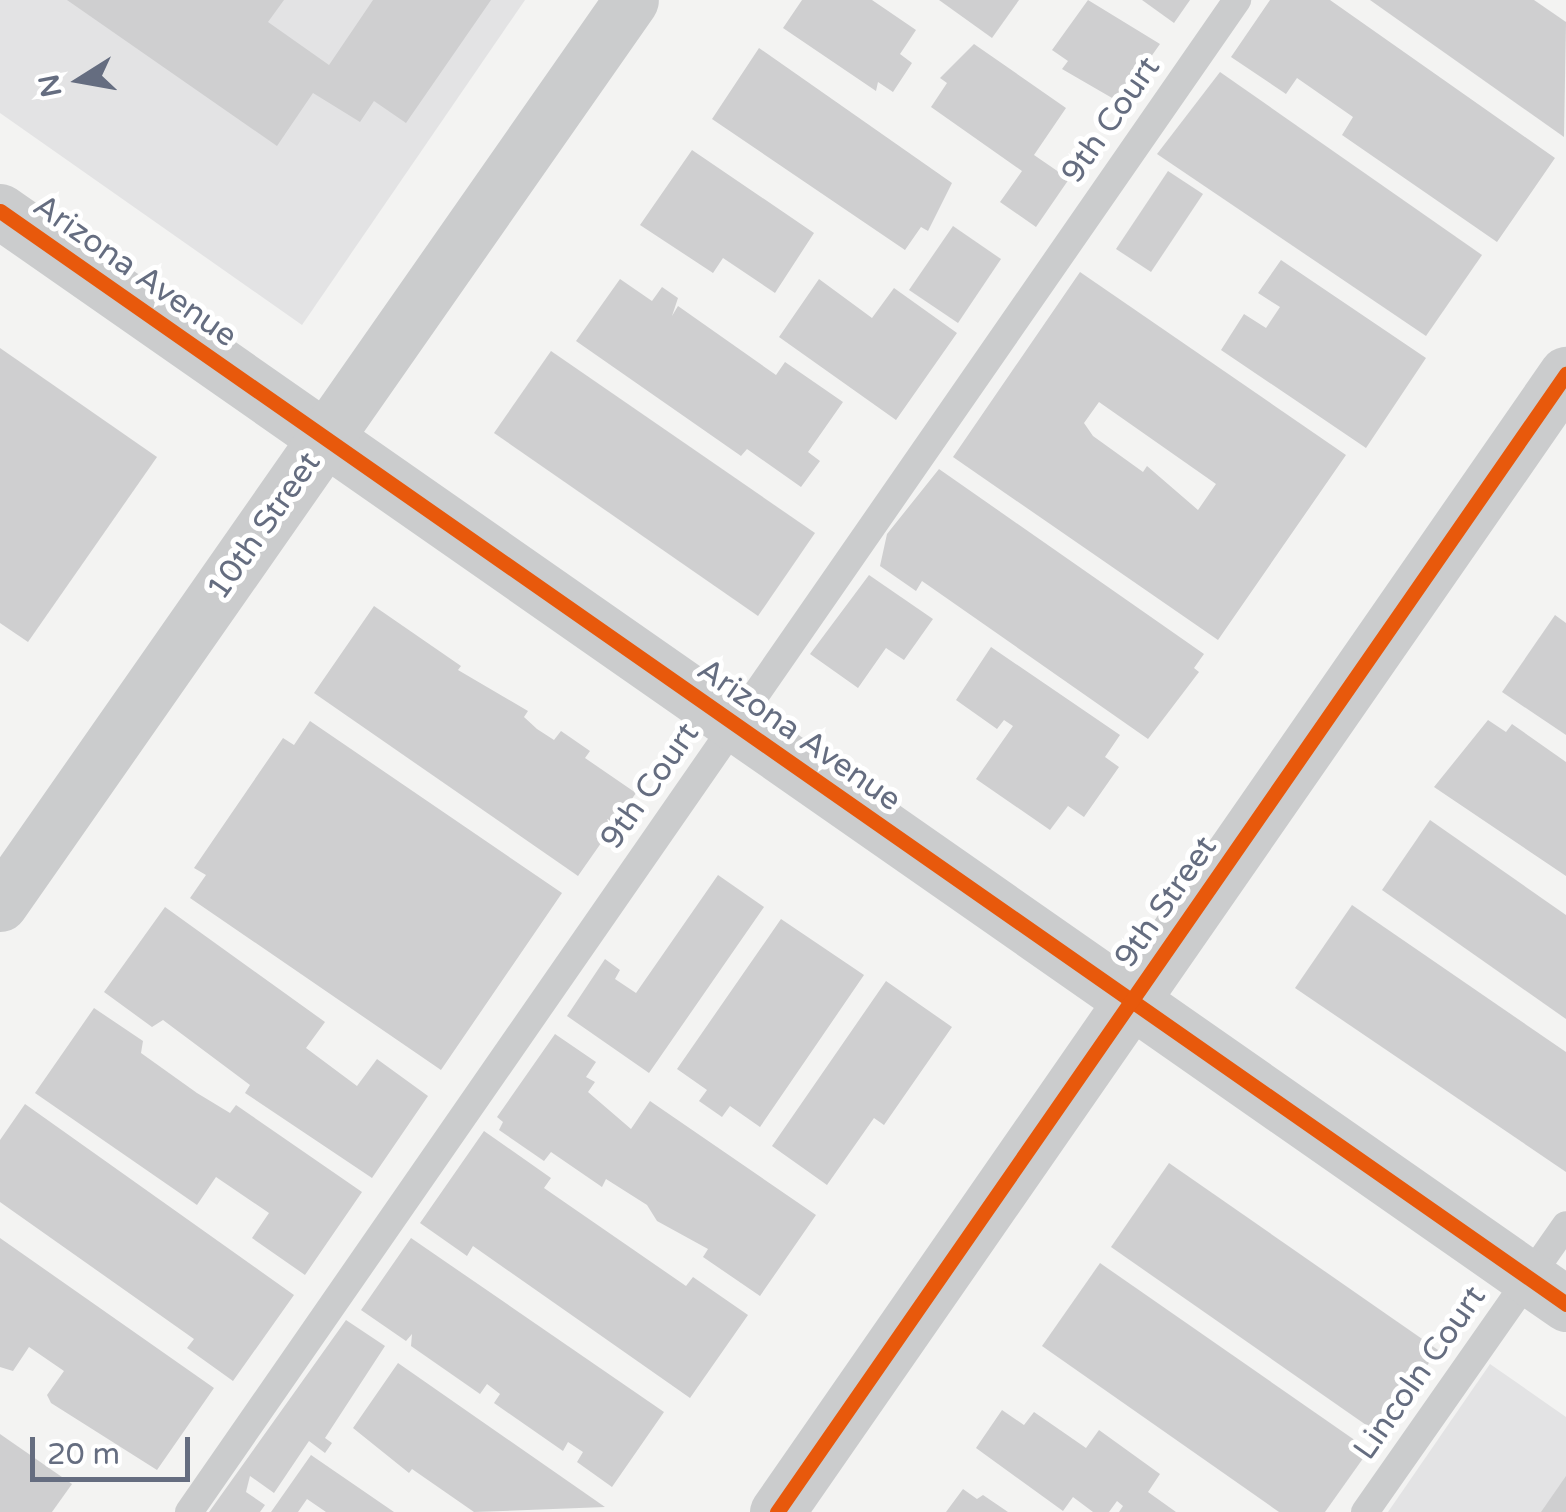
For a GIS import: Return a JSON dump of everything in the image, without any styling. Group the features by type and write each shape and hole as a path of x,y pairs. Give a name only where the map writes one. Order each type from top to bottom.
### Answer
{"street":[{"name":"10th Street","path":"0,904 632,0"},
{"name":"Arizona Avenue","path":"0,211 1548,1292"},
{"name":"9th Street","path":"777,1512 1566,374"}],"lane":[{"name":"9th Court","path":"188,1512 1237,0"},
{"name":"Lincoln Court","path":"1365,1512 1548,1292 1566,1225"}],"shaded area":[{"path":"0,0 525,0 302,325 0,113"},
{"path":"1490,1364 1566,1417 1566,1512 1388,1512"}],"building":[{"path":"67,0 284,0 268,22 329,65 373,0 491,0 406,123 374,101 360,122 313,93 277,146"},
{"path":"802,0 872,0 916,30 900,54 912,63 893,92 878,82 876,91 783,28"},
{"path":"939,0 1019,0 992,38"},
{"path":"1088,0 1160,44 1119,102 1062,69 1068,61 1052,50"},
{"path":"1142,0 1190,0 1174,23"},
{"path":"1270,0 1330,0 1555,158 1497,242 1342,135 1353,117 1297,78 1286,94 1231,57"},
{"path":"1370,0 1534,0 1566,22 1564,137"},
{"path":"974,44 1066,108 1034,155 1069,179 1036,227 1000,202 1022,171 931,107 947,83 940,78"},
{"path":"759,48 952,183 928,231 921,227 905,250 712,119"},
{"path":"1220,72 1482,255 1426,336 1157,154"},
{"path":"692,150 814,233 775,293 723,258 713,273 640,225"},
{"path":"1168,171 1203,194 1151,272 1116,249"},
{"path":"953,226 1001,259 958,323 909,290"},
{"path":"1281,260 1426,358 1366,448 1221,350 1244,314 1266,328 1280,307 1258,293"},
{"path":"1080,272 1346,455 1218,640 953,457","holes":["1099,402 1216,484 1198,510 1147,466 1143,472 1093,436 1084,423"]},
{"path":"620,279 652,301 662,287 678,298 672,316 678,306 776,375 785,362 843,402 808,452 820,461 801,487 747,449 741,456 576,341"},
{"path":"819,279 872,318 894,288 957,333 896,420 779,337"},
{"path":"0,348 157,457 28,642 0,623"},
{"path":"551,351 815,533 758,616 494,433"},
{"path":"939,469 1204,654 1194,668 1199,672 1148,739 922,581 916,591 880,566 887,534"},
{"path":"869,575 933,619 904,660 886,648 858,688 810,654"},
{"path":"374,606 461,666 458,670 528,711 524,717 537,729 554,740 561,731 590,751 585,758 636,793 578,876 314,693"},
{"path":"1555,615 1566,623 1566,735 1502,692"},
{"path":"991,647 1120,735 1105,757 1119,767 1084,817 1068,806 1050,830 976,779 1013,726 1004,720 997,729 956,700"},
{"path":"1488,720 1506,732 1512,724 1566,762 1566,876 1434,787"},
{"path":"310,721 562,893 441,1070 190,898 206,875 194,868 283,738 294,745"},
{"path":"1430,820 1566,915 1566,1019 1382,890"},
{"path":"718,875 764,907 649,1073 567,1016 605,959 620,970 615,979 636,993"},
{"path":"1352,905 1566,1052 1566,1172 1295,988"},
{"path":"165,907 325,1022 306,1048 357,1086 377,1059 428,1096 372,1178 245,1093 250,1085 163,1020 152,1027 104,992"},
{"path":"781,919 864,975 760,1127 730,1106 722,1117 699,1101 707,1090 677,1069"},
{"path":"886,981 952,1027 884,1125 874,1118 827,1185 772,1146"},
{"path":"94,1008 143,1041 141,1053 197,1093 230,1113 236,1105 362,1192 305,1275 252,1238 269,1213 216,1177 197,1205 35,1093"},
{"path":"555,1034 596,1062 586,1077 595,1082 588,1092 631,1129 650,1101 816,1215 760,1296 703,1257 708,1249 657,1221 647,1205 606,1179 602,1187 551,1152 544,1161 499,1130 503,1122 497,1117"},
{"path":"25,1104 294,1295 233,1381 187,1348 194,1339 0,1202 0,1140"},
{"path":"484,1131 551,1178 544,1188 686,1286 693,1277 748,1315 690,1398 473,1246 467,1256 420,1223"},
{"path":"1169,1163 1438,1350 1379,1434 1111,1247"},
{"path":"0,1238 214,1388 157,1470 51,1403 47,1395 64,1371 29,1347 13,1371 0,1367"},
{"path":"411,1238 664,1412 612,1487 577,1462 583,1452 568,1442 563,1451 494,1403 500,1394 487,1384 480,1394 411,1346 412,1334 406,1341 361,1310"},
{"path":"1100,1263 1369,1450 1325,1512 1279,1512 1042,1346"},
{"path":"346,1320 385,1346 325,1438 332,1443 325,1453 309,1441 274,1493 250,1476 246,1492 265,1505 260,1512 209,1512"},
{"path":"398,1363 605,1507 474,1512 412,1469 409,1473 353,1428"},
{"path":"1002,1410 1024,1425 1034,1412 1086,1448 1099,1430 1160,1474 1148,1492 1176,1512 1119,1512 1123,1506 1117,1501 1109,1512 1093,1512 1073,1497 1063,1511 976,1448"},
{"path":"0,1434 72,1484 52,1512 0,1512"},
{"path":"311,1455 394,1512 326,1512 307,1499 298,1512 271,1512"},
{"path":"1566,1476 1566,1512 1541,1512"},
{"path":"963,1489 977,1499 983,1495 1008,1512 946,1512"}],"cycle path":[{"path":"0,211 1566,1304"},
{"path":"777,1512 1566,374"}]}
